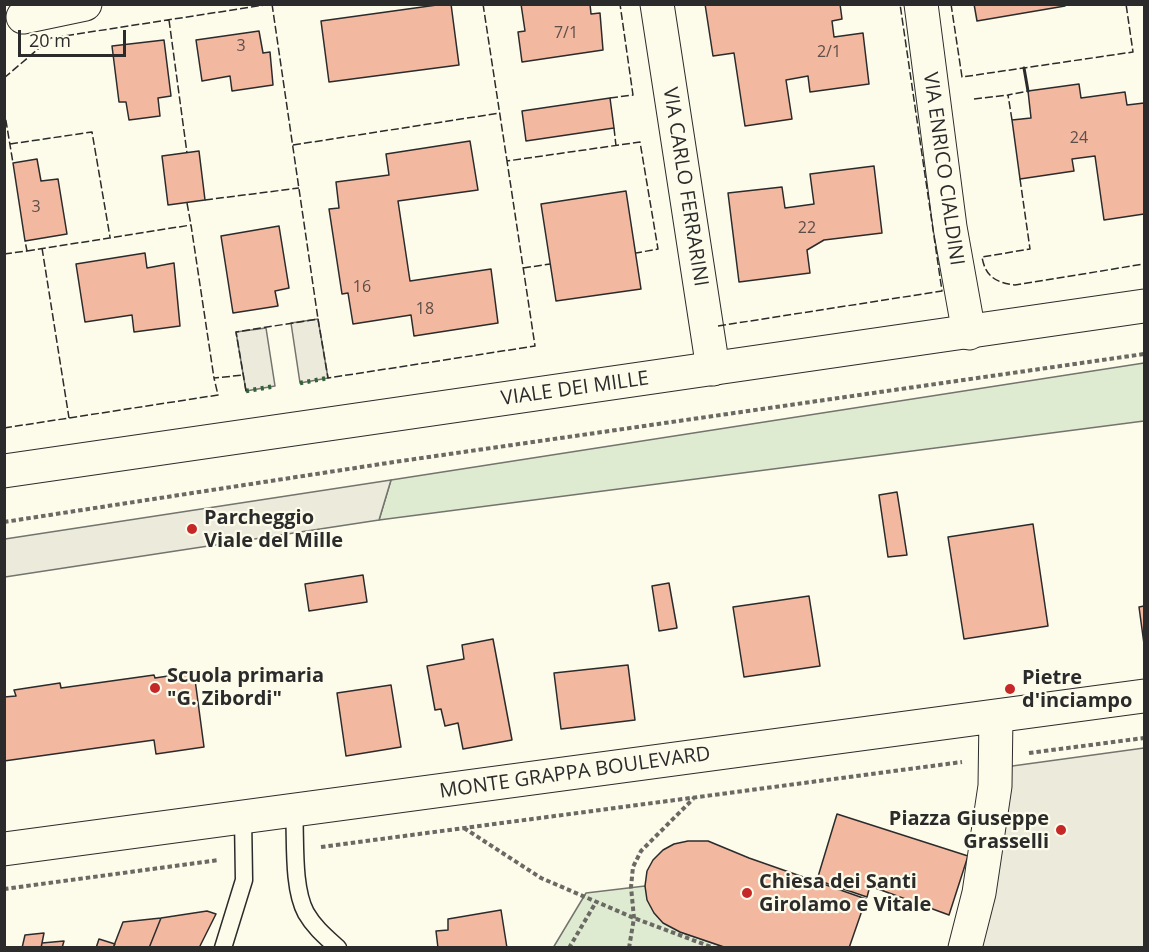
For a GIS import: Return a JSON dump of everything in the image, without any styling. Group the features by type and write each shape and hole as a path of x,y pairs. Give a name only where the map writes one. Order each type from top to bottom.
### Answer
{"street":[{"path":"22,18 85,4"},
{"name":"VIA CARLO FERRARINI","path":"657,4 713,369"},
{"name":"VIA ENRICO CIALDINI","path":"921,4 950,227 969,333"},
{"name":"VIALE DEI MILLE","path":"4,471 1144,306"},
{"name":"MONTE GRAPPA BOULEVARD","path":"4,849 1144,696"},
{"path":"965,948 979,893 995,786 996,716"}],"lane":[{"path":"294,810 299,883 306,912 323,934 338,948"},
{"path":"223,948 244,880 243,817"}],"path":[{"path":"4,522 1144,354"},
{"path":"296,850 1144,738"},
{"path":"425,793 464,828 541,878 634,918 714,948"},
{"path":"629,948 634,918 631,887 633,867 641,851 696,797"},
{"path":"4,889 244,856"},
{"path":"569,948 597,902"}],"green space":[{"path":"1144,363 1144,421 379,520 391,480"},
{"path":"645,886 680,932 727,948 553,948 586,893"}],"shaded area":[{"path":"318,319 328,378 300,383 291,323"},
{"path":"266,328 275,386 246,391 236,332"},
{"name":"Parcheggio Viale del Mille","path":"391,480 379,520 5,577 5,539"},
{"name":"Piazza Giuseppe Grasselli","path":"1144,748 1144,947 954,948 983,770"}],"building":[{"path":"451,4 459,65 329,82 321,21"},
{"path":"521,4 590,4 591,14 600,13 603,50 522,62 518,32 525,31"},
{"path":"705,4 840,4 842,19 832,21 834,37 863,33 869,84 810,92 808,76 786,80 792,119 745,126 734,53 713,56"},
{"path":"974,4 1065,4 1065,6 977,21"},
{"path":"259,31 263,53 270,52 273,85 232,91 230,76 202,81 196,40"},
{"path":"164,40 171,96 158,98 160,116 129,120 126,102 119,102 112,46"},
{"path":"1079,84 1081,98 1125,92 1127,105 1144,103 1144,214 1104,220 1095,156 1072,159 1074,171 1020,179 1012,120 1031,118 1028,91"},
{"path":"610,98 614,128 526,141 522,111"},
{"path":"470,141 478,190 398,201 410,281 491,269 498,323 414,336 411,315 353,324 348,293 342,294 329,209 339,208 336,182 389,175 386,154"},
{"path":"199,151 205,200 168,205 162,156"},
{"path":"37,159 41,181 58,179 67,234 25,241 13,163"},
{"path":"874,166 882,233 824,240 807,250 810,273 739,282 728,193 782,187 785,208 814,204 810,174"},
{"path":"626,191 641,289 556,301 541,204"},
{"path":"279,226 289,288 275,291 278,306 233,313 221,236"},
{"path":"145,253 147,268 174,263 180,326 134,332 132,315 85,322 76,264"},
{"path":"897,492 907,555 888,557 879,495"},
{"path":"1033,524 1048,626 964,639 948,537"},
{"path":"363,575 367,602 309,611 305,584"},
{"path":"669,583 677,628 659,631 652,586"},
{"path":"809,596 820,666 744,677 733,607"},
{"path":"1144,606 1144,644 1139,607"},
{"path":"493,639 512,740 463,749 458,723 445,726 441,709 435,710 427,666 464,659 462,645"},
{"path":"628,665 635,720 561,729 554,673"},
{"path":"194,672 204,747 156,754 154,740 4,761 4,697 16,696 14,690 60,683 61,688"},
{"path":"391,685 401,747 346,756 337,693"},
{"path":"837,814 968,856 949,915 870,886 867,897 817,880"},
{"name":"Chiesa dei Santi Girolamo e Vitale","path":"708,841 749,858 866,899 849,948 727,948 680,932 663,923 647,900 645,886 647,871 653,860 663,850 674,844"},
{"path":"501,910 507,948 438,948 436,931 448,930 448,919"},
{"path":"207,911 216,914 199,948 149,948 161,918"},
{"path":"161,918 149,948 113,948 123,922"},
{"path":"44,933 41,948 22,948 25,935"},
{"path":"99,939 115,944 113,948 96,948"},
{"path":"64,941 62,948 41,948 42,943"}],"hedge":[{"path":"300,383 328,378"},
{"path":"246,391 275,386"}],"fence":[{"path":"4,78 51,38 271,4"},
{"path":"272,4 318,319"},
{"path":"483,4 507,161 640,142 658,249 636,253"},
{"path":"610,98 633,95 620,4"},
{"path":"718,326 942,291 900,4"},
{"path":"951,4 962,77 1133,52 1126,4"},
{"path":"169,20 187,153"},
{"path":"1012,120 1008,95 1028,91"},
{"path":"974,99 1008,95"},
{"path":"4,109 13,163"},
{"path":"293,145 500,113"},
{"path":"614,128 616,146"},
{"path":"10,144 92,132 110,237"},
{"path":"246,391 236,332 318,319 328,378 535,346 507,161"},
{"path":"1020,179 1030,249 982,257 992,277 1015,285 1144,264"},
{"path":"205,200 299,188"},
{"path":"187,203 191,225"},
{"path":"27,251 191,225 214,378"},
{"path":"4,254 27,251 25,241"},
{"path":"42,248 69,418"},
{"path":"523,268 550,264"},
{"path":"4,428 218,395 214,378 244,375"}],"wall":[{"path":"1024,68 1028,91"}],"place":[{"name":"Parcheggio Viale del Mille","path":"192,529"},
{"name":"Scuola primaria \"G. Zibordi\"","path":"155,688"},
{"name":"Pietre d'inciampo","path":"1010,689"},
{"name":"Piazza Giuseppe Grasselli","path":"1061,830"},
{"name":"Chiesa dei Santi Girolamo e Vitale","path":"747,893"}]}
